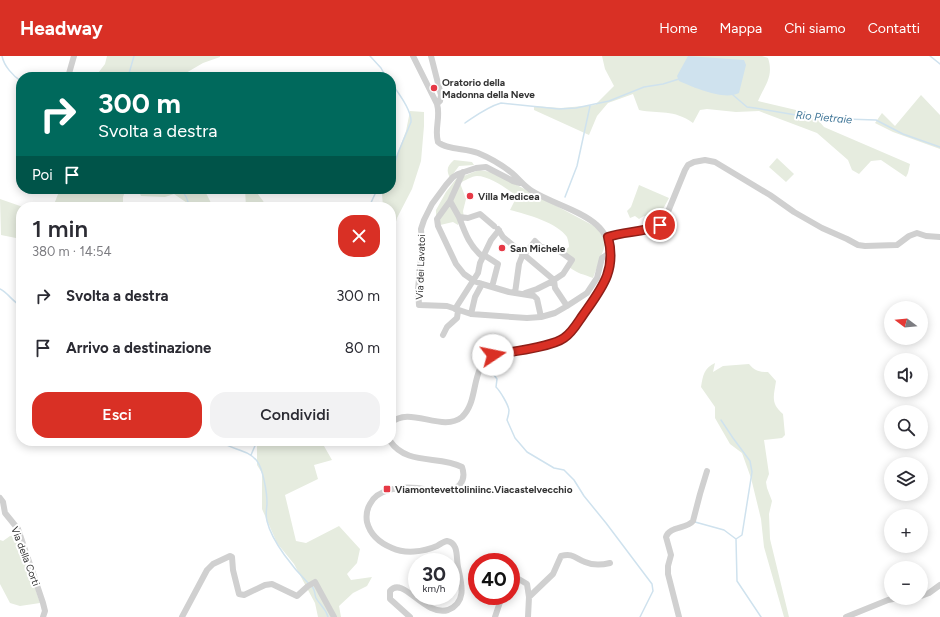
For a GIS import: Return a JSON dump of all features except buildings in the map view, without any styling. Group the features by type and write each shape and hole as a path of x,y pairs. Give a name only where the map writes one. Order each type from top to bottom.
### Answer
{"street":[{"path":"69,72 74,56"},
{"path":"396,418 405,416 447,422 461,417 470,405 478,375 486,358 493,355 552,343 563,339 576,325 602,289 607,275 611,252 608,237 596,223 581,214 533,192 521,184 504,167 488,157 470,150 446,146 438,142 437,131 439,111 437,104 413,56"},
{"path":"431,56 441,95 440,101 437,104"},
{"path":"608,237 616,234 640,232 660,225 665,219 684,170 688,165 694,162 705,160 715,162 770,195 794,212 822,228 858,245 897,245 909,236 917,233 926,236 940,237"},
{"path":"521,184 486,167 463,172 450,201 437,219 438,226 456,264 464,274 474,281 482,284 512,292 533,295 537,299 541,317"},
{"name":"Via dei Lavatoi","path":"456,310 447,306 419,305 418,289 422,249 421,229 432,204 446,185 453,177 463,172"},
{"path":"450,201 459,217 468,240 475,251 498,264 492,287"},
{"path":"459,217 468,218 480,214 497,228 503,237 553,280 555,288 567,306"},
{"path":"443,335 447,327 457,318 456,310 478,273 480,263 497,228"},
{"path":"512,292 523,254 535,241 541,247 558,250 572,260 562,274 524,294"},
{"path":"456,310 471,314 527,318 541,317 567,306 587,293 597,278 602,258 611,252"},
{"path":"471,314 475,298 482,284"},
{"path":"393,446 405,454 433,461 457,464 462,467 464,473 462,483 450,491 442,492 416,488 395,489 378,494 372,499 368,507 366,516 370,528 376,537 393,549 403,551 419,551 436,546 448,540 455,546 457,566 462,584 459,600 455,606 440,612 425,606 406,591 393,588 389,594 390,599 410,617"},
{"path":"679,617 668,574 668,566 671,555 666,537 669,532 691,524 694,519 707,471"},
{"name":"Via della Corti","path":"0,498 3,502 5,513 18,529 43,603 45,611 44,617"},
{"path":"529,597 553,574 561,556 573,555 586,562 599,565 610,563"},
{"path":"182,617 207,570 213,564 228,556 232,557 236,585 239,594 244,595 265,585 272,584 297,596 313,583 326,601 334,617"},
{"path":"520,580 527,584 529,597 528,617"},
{"path":"928,593 938,588"},
{"path":"846,617 884,602"},
{"path":"495,617 499,605"}],"shaded area":[{"path":"107,56 220,56 203,63 188,72 99,72 105,64"},
{"path":"602,56 762,56 768,58 770,70 768,80 758,101 813,114 824,127 910,164 908,173 906,177 881,160 871,161 859,174 852,170 848,160 817,133 759,111 736,112 707,109 700,110 693,123 673,114 639,110 633,94 608,103 597,116 589,135 534,110 534,106 561,108 595,105 614,86 605,69"},
{"path":"921,95 940,115 940,149 893,132 875,123 882,113 895,126"},
{"path":"410,111 424,112 421,161 412,189 396,222 396,202 383,202 382,194 396,194 396,158 406,131"},
{"path":"777,158 794,174 786,182 769,167"},
{"path":"454,160 472,162 474,165 459,166 450,178 448,168"},
{"path":"479,170 491,172 596,227 605,236 606,243 593,278 578,273 569,267 574,260 564,251 569,246 567,237 563,232 549,223 510,210 517,196 498,183 487,178 475,176 460,183 466,199 463,211 464,218 459,220 458,225 453,222 436,226 436,210 446,192 456,179"},
{"path":"639,185 669,198 656,222 644,216 639,219 635,216 630,218 627,211 631,207"},
{"path":"58,194 124,194 123,202 55,202"},
{"path":"140,194 174,194 165,197 141,196"},
{"path":"174,194 206,194 210,202 186,202"},
{"path":"245,194 258,194 264,202 246,202"},
{"path":"0,199 16,205 16,238 1,235"},
{"path":"715,363 713,372 723,366 749,364 757,371 768,372 776,381 774,399 776,406 783,414 785,435 782,438 764,440 769,474 766,482 772,501 769,514 770,539 789,617 784,617 764,547 761,519 751,478 742,453 730,444 715,418 715,407 701,387 702,379 706,370"},
{"path":"257,446 324,446 332,460 314,465 318,479 285,495 296,541 306,543 339,526 360,549 357,563 347,574 351,580 372,577 367,586 353,593 339,606 341,617 318,617 315,603 294,564 277,543 262,509 262,473 257,465"},
{"path":"17,535 40,603 20,606 10,603 0,584 0,540 3,541 10,536"}],"water":[{"path":"688,56 744,60 746,65 739,93 733,95 717,94 700,90 679,81 677,76"}],"waterway":[{"path":"2,56 9,70 16,77"},
{"path":"129,72 134,56"},
{"path":"370,56 383,72"},
{"path":"930,56 940,64"},
{"path":"465,123 478,114 501,103 559,109 576,108 609,101 644,87 663,84 679,79"},
{"path":"396,90 401,96 411,117 411,122 396,159"},
{"name":"Rio Pietraie","path":"733,95 747,107 814,118 876,120 903,134 940,147"},
{"path":"565,197 577,166 590,106"},
{"path":"184,194 188,202"},
{"path":"371,202 375,194"},
{"path":"0,289 16,303"},
{"path":"487,362 490,370 497,379 496,387 500,391 508,407 509,412 507,420 515,438 527,452 554,468 564,470 574,480 584,496 652,584 653,591 640,617"},
{"path":"721,420 750,461 752,472 742,535 736,539"},
{"path":"229,446 249,454 257,461 263,475 267,503 266,516 270,529 284,555 309,584"},
{"path":"251,455 255,446"},
{"path":"695,522 724,530 736,539"},
{"path":"736,539 737,581 761,617"},
{"path":"312,586 316,598 328,617"}],"place":[{"name":"Oratorio della Madonna della Neve","path":"434,88"},
{"name":"Villa Medicea","path":"470,196"},
{"name":"San Michele","path":"502,248"},
{"name":"Viamontevettoliniinc.Viacastelvecchio","path":"387,489"}],"route":[{"path":"493,355 552,343 563,339 602,289 607,275 611,252 608,237 616,234 640,232 660,225"}]}
